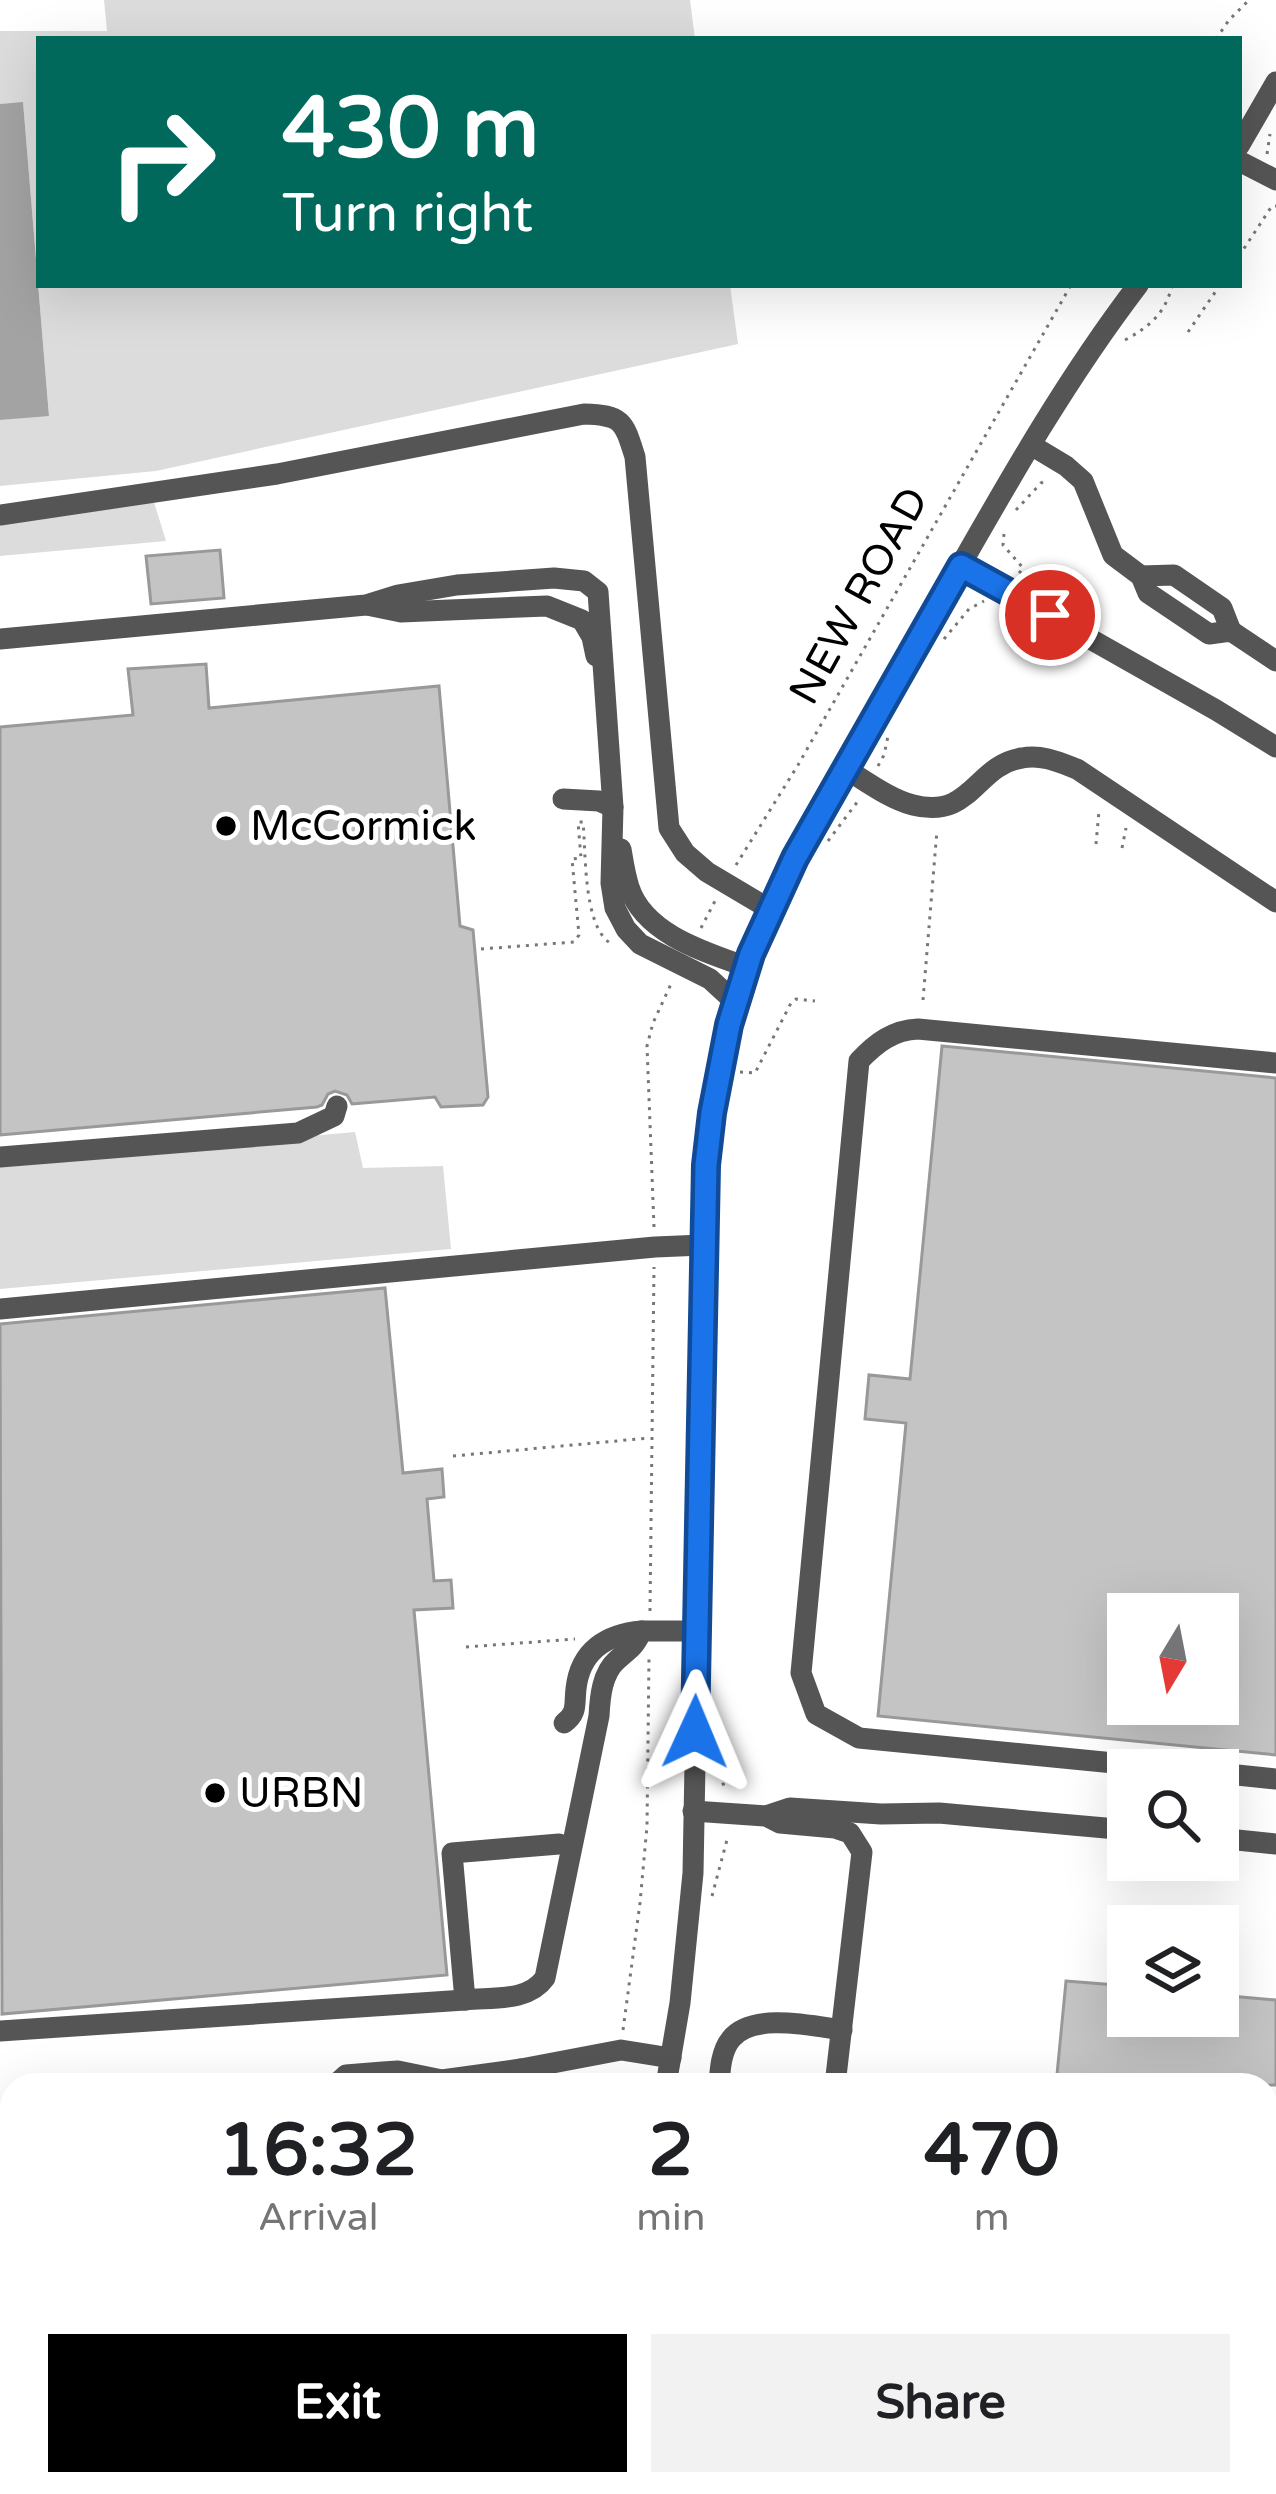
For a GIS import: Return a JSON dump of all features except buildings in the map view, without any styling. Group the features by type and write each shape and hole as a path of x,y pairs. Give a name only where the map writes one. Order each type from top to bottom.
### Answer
{"street":[{"path":"1242,141 1276,82"},
{"path":"1242,163 1276,180"},
{"path":"668,2073 689,1910 706,1165 736,1003 795,858 1077,368 1136,288"},
{"path":"0,514 277,474 584,414 620,419 635,458 670,828 685,853 771,910"},
{"path":"1031,446 1084,481 1114,555 1141,576 1174,575 1222,608 1231,631 1276,661"},
{"path":"961,566 1276,747"},
{"path":"0,639 366,605 457,585 554,578 584,581 598,592 613,807 629,890 639,908 673,935 747,967"},
{"path":"366,605 401,612 547,606 582,620 592,637 602,680"},
{"path":"845,770 911,805 934,808 974,791 1001,764 1018,758 1054,760 1077,769 1275,904"},
{"path":"563,799 599,801 613,807"},
{"path":"613,807 611,883 615,908 626,929 640,944 710,980 736,1003"},
{"path":"1107,1762 859,1738 816,1714 801,1673 859,1061 890,1036 918,1029 1276,1063"},
{"path":"0,1157 298,1133 334,1116 337,1106"},
{"path":"0,1309 703,1245"},
{"path":"564,1723 572,1718 578,1676 588,1655 610,1636 644,1620 697,1631"},
{"path":"0,2031 466,2000 537,1990 545,1978 601,1692 611,1667 631,1652 644,1620"},
{"path":"1239,1775 1276,1779"},
{"path":"766,1816 790,1808 939,1813 1107,1829"},
{"path":"693,1811 766,1816 835,1828 850,1834 862,1852"},
{"path":"837,2073 865,1831 848,1813"},
{"path":"1239,1840 1276,1844"},
{"path":"466,2000 452,1853 559,1844"},
{"path":"720,2073 730,2040 755,2024 842,2030"},
{"path":"534,2073 621,2050 671,2059"},
{"path":"372,2073 405,2073"}],"path":[{"path":"1218,36 1249,0"},
{"path":"1268,154 1276,123"},
{"path":"1242,251 1276,206"},
{"name":"NEW ROAD","path":"696,935 1069,288"},
{"path":"1120,343 1152,324 1171,288"},
{"path":"1188,332 1218,288"},
{"path":"1011,517 1056,472"},
{"path":"1004,531 1003,545 1020,571"},
{"path":"936,649 975,604 993,603"},
{"path":"884,755 890,730"},
{"path":"1096,844 1100,798"},
{"path":"822,850 855,807 868,806"},
{"path":"482,950 574,941 579,935 572,859 581,858 578,822 583,822 592,919 602,937 614,946"},
{"path":"923,1000 938,822"},
{"path":"1123,848 1126,828 1133,824"},
{"path":"654,1232 647,1046 652,1024 675,978"},
{"path":"738,1072 755,1073 791,1003 815,1001"},
{"path":"644,1620 655,1262"},
{"path":"453,1456 651,1438"},
{"path":"466,1647 580,1638"},
{"path":"623,2032 647,1826 649,1657"},
{"path":"715,1763 729,1799"}],"shaded area":[{"path":"104,0 690,0 695,36 36,36 36,259 23,103 0,104 0,31 107,31"},
{"path":"23,102 49,416 0,420 0,104"},
{"path":"38,288 730,288 738,344 156,471 0,486 0,420 49,415"},
{"path":"153,499 166,541 0,556 0,520"},
{"path":"355,1132 363,1168 443,1166 451,1249 0,1289 0,1164"}],"place":[{"name":"McCormick","path":"226,826"},
{"name":"URBN","path":"215,1793"}],"route":[{"path":"695,1732 706,1165 729,1025 751,954 795,858 961,566 1050,615"}]}
